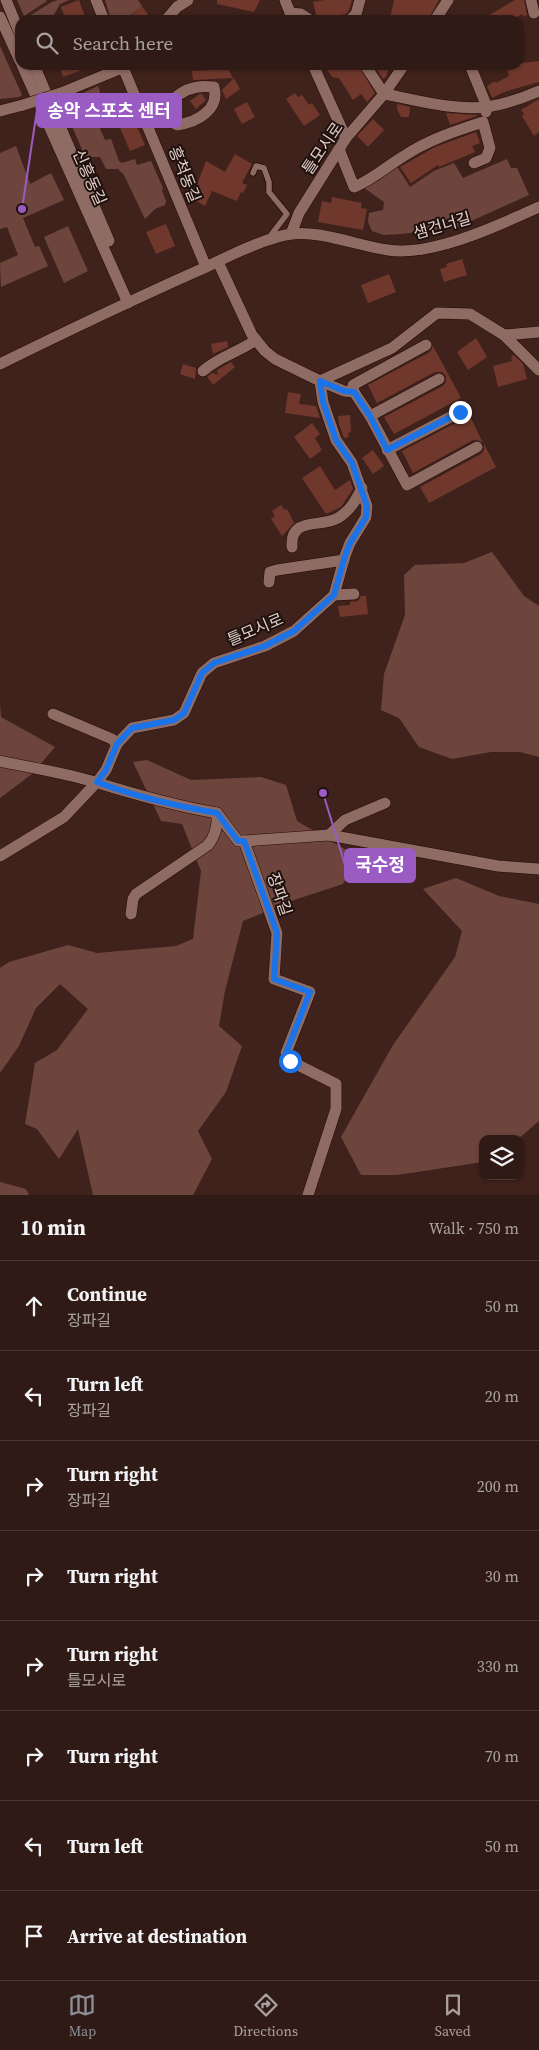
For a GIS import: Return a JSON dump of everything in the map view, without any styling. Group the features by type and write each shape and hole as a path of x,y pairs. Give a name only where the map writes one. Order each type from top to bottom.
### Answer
{"street":[{"path":"6,0 15,22"},
{"path":"96,0 102,15"},
{"path":"171,15 188,0"},
{"path":"355,15 360,0"},
{"path":"442,15 448,0"},
{"path":"531,0 534,13"},
{"path":"283,1 291,15"},
{"path":"0,19 15,50"},
{"name":"신흥동길","path":"24,70 131,301"},
{"path":"36,70 131,301"},
{"path":"3,108 22,105 61,93 114,70"},
{"name":"흥척동길","path":"125,70 206,267"},
{"path":"315,70 346,138"},
{"path":"368,70 384,94 461,107 487,107 520,99 539,90"},
{"name":"틀모시로","path":"291,234 299,213 346,138 384,94 401,70"},
{"path":"472,70 487,107 483,122 490,148 486,158 474,163"},
{"path":"147,125 166,119"},
{"path":"339,149 354,187 365,183 404,155 446,134 483,122"},
{"name":"샘건너길","path":"291,234 314,235 390,251 418,250 457,240 539,207"},
{"path":"0,364 206,267 266,241 291,234"},
{"path":"218,262 256,340 265,351 275,359 320,381 344,391 354,392"},
{"path":"320,381 392,348 437,313 470,314 504,334 539,370"},
{"path":"504,334 539,332"},
{"path":"203,371 210,364 244,348 256,340"},
{"path":"426,345 353,385 354,392 370,416 407,485 477,447"},
{"path":"370,416 439,379"},
{"path":"320,381 323,402 336,440 352,463 367,506 366,517 350,543 334,595 354,594"},
{"path":"387,450 460,412"},
{"path":"292,547 291,540 297,531 309,522 328,522 337,519 352,505 362,488"},
{"path":"269,582 270,572 276,570 344,560"},
{"name":"틀모시로","path":"117,744 132,728 174,720 184,713 202,673 214,663 265,646 294,631 334,595"},
{"path":"0,856 64,817 106,770 117,744 112,739 53,714"},
{"path":"0,761 97,782 118,790 182,807 217,813 218,822 213,838 208,845 136,894 131,914"},
{"path":"330,835 345,820 385,803"},
{"name":"장파길","path":"217,813 238,841 244,841 277,933 274,979 310,992 286,1053 290,1061 336,1084 336,1109 308,1195"},
{"path":"244,841 330,835 498,866 539,869"}],"lane":[{"path":"253,173 256,166 264,168 269,182 269,192 288,214 273,230 266,241"}],"shaded area":[{"path":"17,0 47,1 26,15 24,15"},
{"path":"69,0 60,4 54,15 31,15 52,2"},
{"path":"105,0 138,0 142,6 130,15 110,15"},
{"path":"0,46 22,95 19,97 0,99"},
{"path":"98,86 100,91 94,108 94,115 105,140 111,139 119,161 122,163 135,159 137,165 151,161 163,188 165,205 155,209 145,219 124,175 118,169 106,169 100,157 89,157 84,154 62,103"},
{"path":"16,146 30,184 51,173 64,200 23,218 35,247 39,246 48,266 1,287 0,263 18,255 7,227 0,229 0,153"},
{"path":"507,159 511,168 517,168 529,195 458,227 384,235 372,231 368,222 369,213 383,210 384,202 363,187 396,165 410,187 434,171 454,163 463,178"},
{"path":"68,226 88,271 64,283 44,237"},
{"path":"492,552 524,596 539,606 539,757 520,752 491,752 452,759 419,747 399,718 381,710 384,674 405,615 404,575 415,565 464,563"},
{"path":"0,702 1,717 55,747 32,774 0,798"},
{"path":"147,760 191,780 261,777 286,785 297,821 358,857 343,884 294,900 243,921 225,991 219,1026 242,1046 226,1092 198,1131 212,1159 193,1195 93,1195 78,1129 59,1159 37,1129 25,1124 35,1063 57,1050 88,1009 60,984 36,1008 19,1046 0,1073 0,968 9,962 68,945 97,953 176,946 193,939 201,871 182,824 161,821 133,762"},
{"path":"456,878 499,896 539,904 539,1121 523,1135 479,1135 479,1163 397,1175 361,1175 341,1137 393,1045 455,957 462,931 423,889"},
{"path":"0,1182 26,1189 29,1195 0,1195"}],"building":[{"path":"79,0 84,15 64,15 61,7"},
{"path":"217,0 260,0 254,12 217,4"},
{"path":"352,0 346,14 339,15 316,15 313,2"},
{"path":"394,0 439,0 431,15 391,15"},
{"path":"515,0 524,0 527,15 524,17 522,14 490,15"},
{"path":"142,6 148,15 132,15"},
{"path":"539,61 539,82 504,92 492,98 487,86 509,76 507,70 524,70 524,63"},
{"path":"61,70 82,70 63,77"},
{"path":"229,70 233,78 193,80 192,71"},
{"path":"327,70 361,70 375,93 367,102 361,94 353,100 339,78 332,77"},
{"path":"377,70 388,70 386,77 383,79"},
{"path":"234,78 240,89 226,99 222,90"},
{"path":"295,93 298,97 302,95 309,105 312,103 320,115 304,126 286,99"},
{"path":"200,94 206,100 196,109 190,101"},
{"path":"123,95 145,145 130,151 109,102"},
{"path":"539,99 539,132 534,136 522,116 524,114 521,110"},
{"path":"247,102 255,117 242,124 234,109"},
{"path":"397,104 410,107 409,117 401,117"},
{"path":"446,113 477,115 477,116 450,125"},
{"path":"373,119 384,130 368,147 357,136"},
{"path":"476,132 480,143 472,146 475,152 439,167 438,165 411,183 400,167 435,147"},
{"path":"235,154 252,164 242,183 247,185 237,201 212,191 205,206 196,201 193,195 206,161 225,172"},
{"path":"332,197 362,203 361,208 367,209 363,230 318,222 322,201 331,203"},
{"path":"166,224 175,246 156,254 146,232"},
{"path":"462,259 467,275 444,282 440,269 447,267 446,264"},
{"path":"389,274 396,292 368,303 361,285"},
{"path":"476,338 487,357 468,370 457,352"},
{"path":"227,341 228,347 213,354 211,344"},
{"path":"433,346 461,398 394,434 384,417 443,386 446,382 446,376 442,372 435,372 377,403 368,385 430,352"},
{"path":"514,355 523,364 527,379 498,387 493,366 512,361 511,356"},
{"path":"231,362 235,367 213,385 207,377 212,373 218,375 217,370"},
{"path":"183,364 196,368 195,379 180,374"},
{"path":"288,392 301,394 299,404 316,406 320,418 285,413"},
{"path":"469,414 483,443 473,440 413,473 402,451"},
{"path":"350,415 351,432 348,433 349,437 344,438 338,416"},
{"path":"312,423 320,434 315,438 322,450 310,459 294,437"},
{"path":"484,444 496,467 429,503 420,487 481,454 484,450"},
{"path":"373,450 384,466 373,474 362,458"},
{"path":"320,466 335,490 350,480 353,489 341,507 326,514 302,478"},
{"path":"281,505 285,510 287,509 294,523 282,536 271,519 275,516 272,511"},
{"path":"361,596 366,596 368,614 340,617 338,606 350,605 350,602 358,601"}],"place":[{"name":"송악 스포츠 센터","path":"22,209"},
{"name":"국수정","path":"323,793"}],"route":[{"path":"290,1061 286,1053 310,992 274,979 277,933 244,841 238,841 217,813 182,807 118,790 97,782 106,770 117,744 125,734 132,728 174,720 184,713 202,673 214,663 265,646 294,631 330,601 334,595 345,556 350,543 366,517 367,506 365,495 352,463 336,440 323,402 320,381 344,391 354,392 370,416 387,450 460,412"}]}
